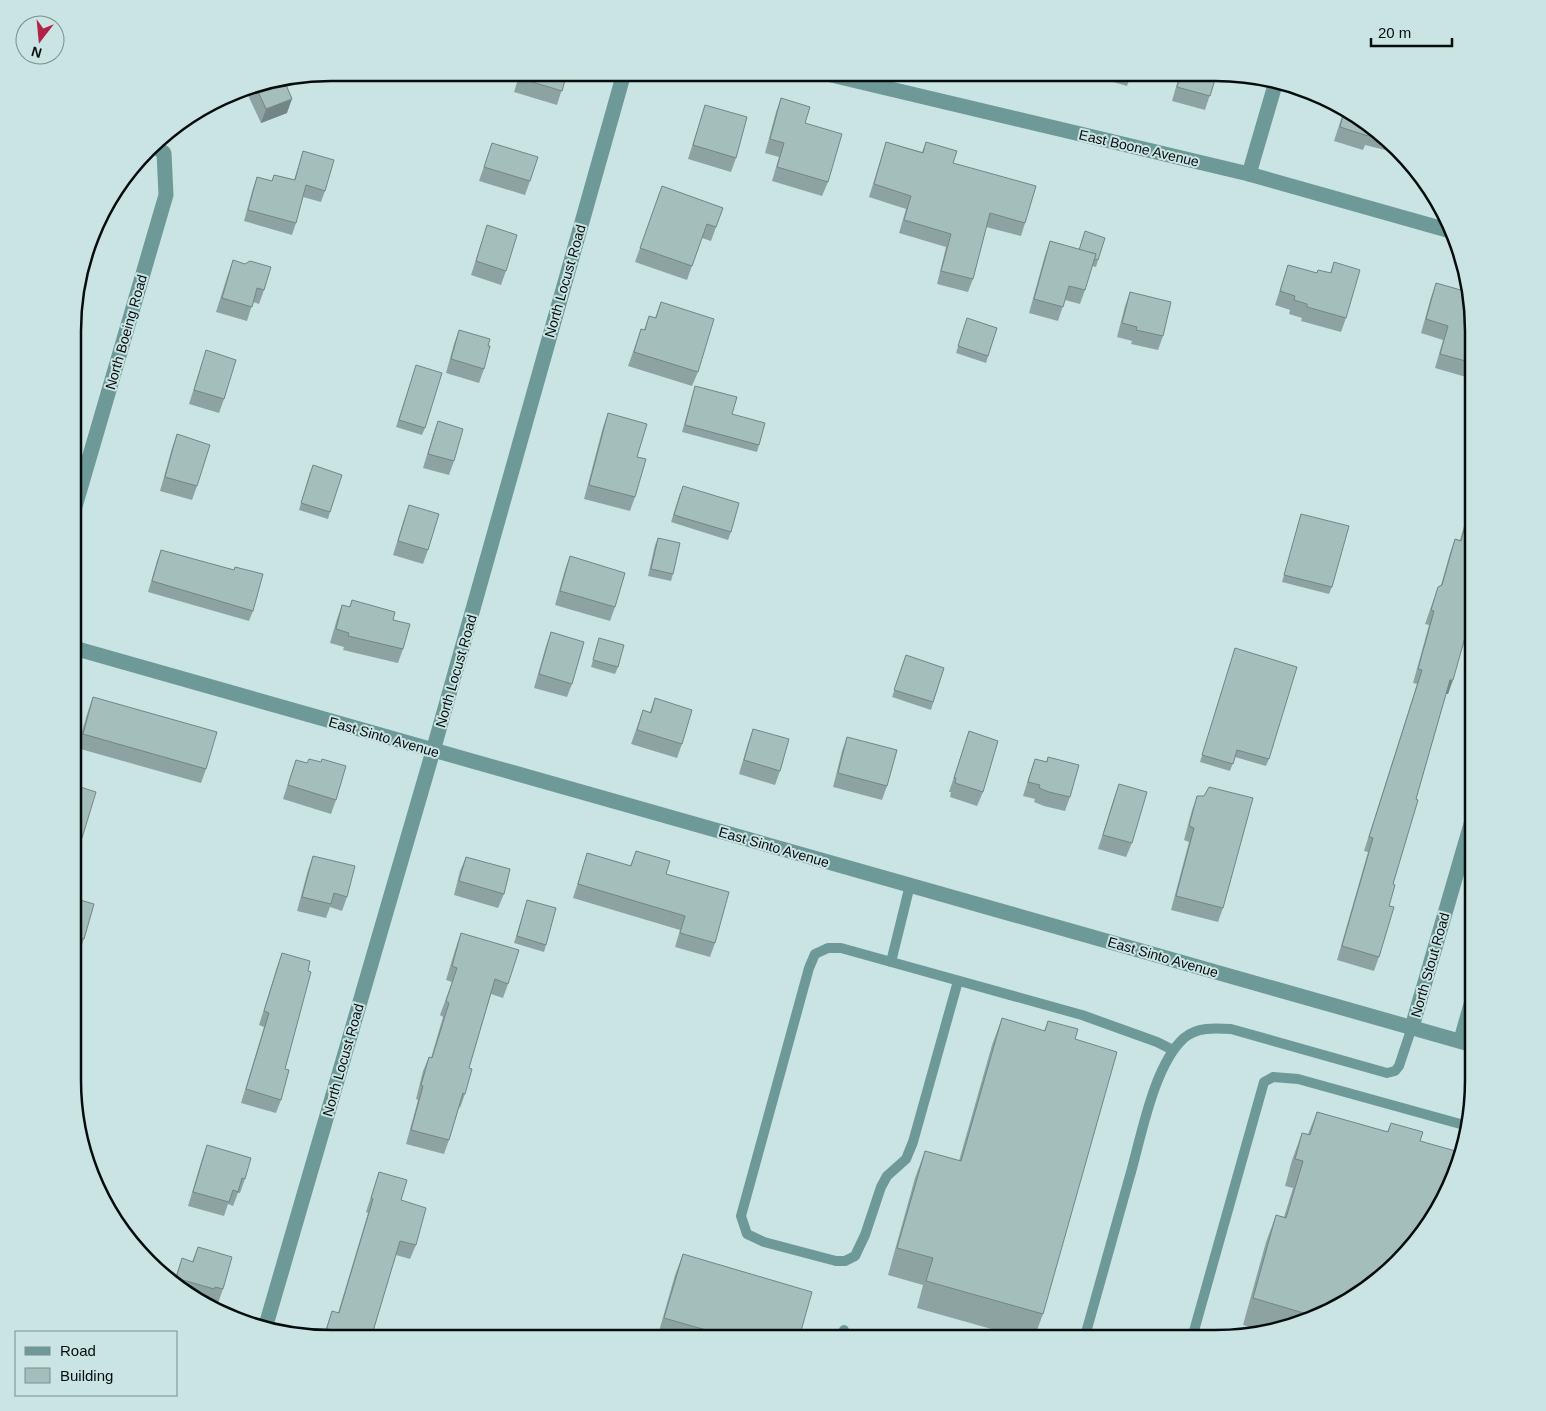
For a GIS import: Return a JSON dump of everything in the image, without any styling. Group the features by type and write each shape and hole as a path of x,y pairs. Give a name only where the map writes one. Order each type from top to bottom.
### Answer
{"street":[{"name":"North Locust Road","path":"267,1321 433,751 622,81"},
{"name":"East Boone Avenue","path":"857,81 1249,174 1443,229"},
{"path":"1249,174 1274,88"},
{"name":"North Boeing Road","path":"81,486 166,195 159,149"},
{"name":"East Sinto Avenue","path":"81,650 1465,1043"},
{"name":"North Stout Road","path":"1412,1028 1465,845"}],"lane":[{"path":"890,962 910,885"},
{"path":"958,981 913,1142 906,1159 887,1176 881,1187 866,1235 855,1256 845,1261 836,1262 764,1242 747,1234 741,1216 809,968 815,954 828,948 841,948 1082,1015 1157,1042 1173,1050"},
{"path":"1458,1041 1465,1016"},
{"path":"1087,1329 1150,1106 1165,1063 1173,1050 1192,1032 1210,1028 1231,1029 1387,1073 1395,1071 1399,1066 1412,1028"},
{"path":"1194,1330 1264,1082 1273,1077 1298,1079 1461,1124"}],"building":[{"path":"529,81 565,81 562,91"},
{"path":"1179,81 1215,81 1210,96 1177,87"},
{"path":"286,85 292,99 266,109 258,93"},
{"path":"781,98 810,107 805,123 842,134 828,182 777,167 784,143 770,139"},
{"path":"705,105 747,117 736,158 693,145"},
{"path":"1343,116 1354,123 1368,134 1368,136 1340,127"},
{"path":"886,142 923,153 926,142 957,151 953,163 1036,186 1025,223 990,213 973,279 941,271 951,234 904,220 911,196 874,184"},
{"path":"492,143 538,157 530,181 484,167"},
{"path":"303,151 334,160 325,191 306,185 296,223 248,210 257,177 272,181 274,175 295,180"},
{"path":"662,186 723,208 716,227 707,224 692,266 640,248"},
{"path":"487,225 517,235 506,271 476,261"},
{"path":"1085,231 1105,238 1098,260 1094,259 1096,254 1079,250"},
{"path":"1050,241 1096,254 1085,290 1069,286 1063,307 1034,299"},
{"path":"233,260 245,264 250,261 271,267 264,290 257,288 252,307 222,298"},
{"path":"1334,262 1360,270 1346,318 1307,307 1307,304 1294,300 1295,296 1280,291 1288,265 1317,273 1318,270 1331,273"},
{"path":"1436,283 1462,290 1465,361 1440,354 1448,326 1426,319"},
{"path":"1130,292 1171,302 1163,336 1136,330 1137,327 1122,323"},
{"path":"661,302 714,319 698,372 634,352 641,329 645,330 649,316 656,318"},
{"path":"967,318 997,328 988,356 958,346"},
{"path":"459,330 490,339 484,369 451,359"},
{"path":"206,350 236,360 224,399 194,390"},
{"path":"416,365 442,373 425,428 399,420"},
{"path":"695,386 737,397 732,414 765,423 759,445 685,425"},
{"path":"608,413 647,424 637,457 646,459 635,497 589,485"},
{"path":"438,421 463,429 454,461 428,454"},
{"path":"177,434 210,445 197,486 165,477"},
{"path":"313,465 342,475 330,512 301,503"},
{"path":"683,486 739,503 731,532 674,515"},
{"path":"409,505 439,514 428,550 398,541"},
{"path":"1301,514 1349,526 1332,587 1284,575"},
{"path":"1465,527 1465,637 1453,680 1450,680 1393,884 1395,885 1389,906 1394,907 1379,957 1342,946 1373,838 1369,837 1422,670 1418,669 1434,611 1431,610 1438,587 1442,585 1455,539 1461,541"},
{"path":"658,538 680,543 673,574 651,569"},
{"path":"161,550 234,570 235,567 263,574 253,611 152,581"},
{"path":"570,556 625,573 615,607 560,591"},
{"path":"352,600 395,612 393,620 410,624 403,649 348,636 349,633 336,629 342,605 350,607"},
{"path":"551,632 584,642 572,684 539,674"},
{"path":"599,638 624,645 618,667 593,660"},
{"path":"1235,648 1297,667 1269,759 1237,750 1233,764 1202,755"},
{"path":"906,655 944,668 933,702 894,690"},
{"path":"93,697 217,732 206,769 83,734"},
{"path":"655,698 692,710 682,744 637,730 643,710 651,713"},
{"path":"753,729 789,739 780,771 744,760"},
{"path":"969,731 998,741 983,792 955,783 956,778 954,778"},
{"path":"847,737 897,750 887,786 838,773"},
{"path":"1048,757 1079,765 1070,797 1049,792 1039,788 1040,785 1028,782 1035,759 1047,762"},
{"path":"309,759 321,762 322,759 346,766 336,800 288,785 296,760 307,763"},
{"path":"1119,784 1147,792 1132,843 1103,835"},
{"path":"81,787 96,792 81,838"},
{"path":"1209,787 1253,798 1223,908 1176,896 1194,828 1189,826 1197,796 1204,796"},
{"path":"636,851 670,861 666,874 729,892 715,943 680,933 685,916 578,884 587,853 631,866"},
{"path":"313,856 355,866 347,897 334,893 331,904 302,897"},
{"path":"466,857 510,869 504,894 459,881"},
{"path":"81,900 94,904 84,939 81,938"},
{"path":"527,900 556,908 546,945 517,936"},
{"path":"461,933 519,950 508,984 495,979 469,1068 472,1069 465,1094 463,1093 449,1140 411,1130 429,1057 432,1058 449,1003 446,1001 457,968 452,966"},
{"path":"282,953 310,961 308,971 311,972 285,1069 289,1070 281,1100 246,1089 269,1013 264,1011"},
{"path":"1002,1018 1045,1031 1048,1021 1078,1029 1075,1039 1117,1052 1043,1314 926,1281 933,1258 897,1248 925,1151 961,1161"},
{"path":"1317,1112 1388,1132 1391,1123 1423,1132 1420,1141 1454,1151 1446,1176 1423,1219 1392,1257 1354,1288 1304,1313 1253,1298 1276,1215 1286,1218 1303,1161 1295,1159 1302,1133 1310,1135"},
{"path":"207,1145 251,1158 245,1179 242,1178 238,1192 233,1190 229,1202 193,1192"},
{"path":"379,1172 407,1180 401,1200 426,1208 416,1245 400,1241 373,1330 326,1330 332,1311 339,1313 373,1199 371,1198"},
{"path":"198,1247 232,1257 223,1289 215,1287 214,1289 181,1279 177,1276 182,1258 193,1262"},
{"path":"683,1254 812,1292 801,1330 706,1330 664,1318"}]}
